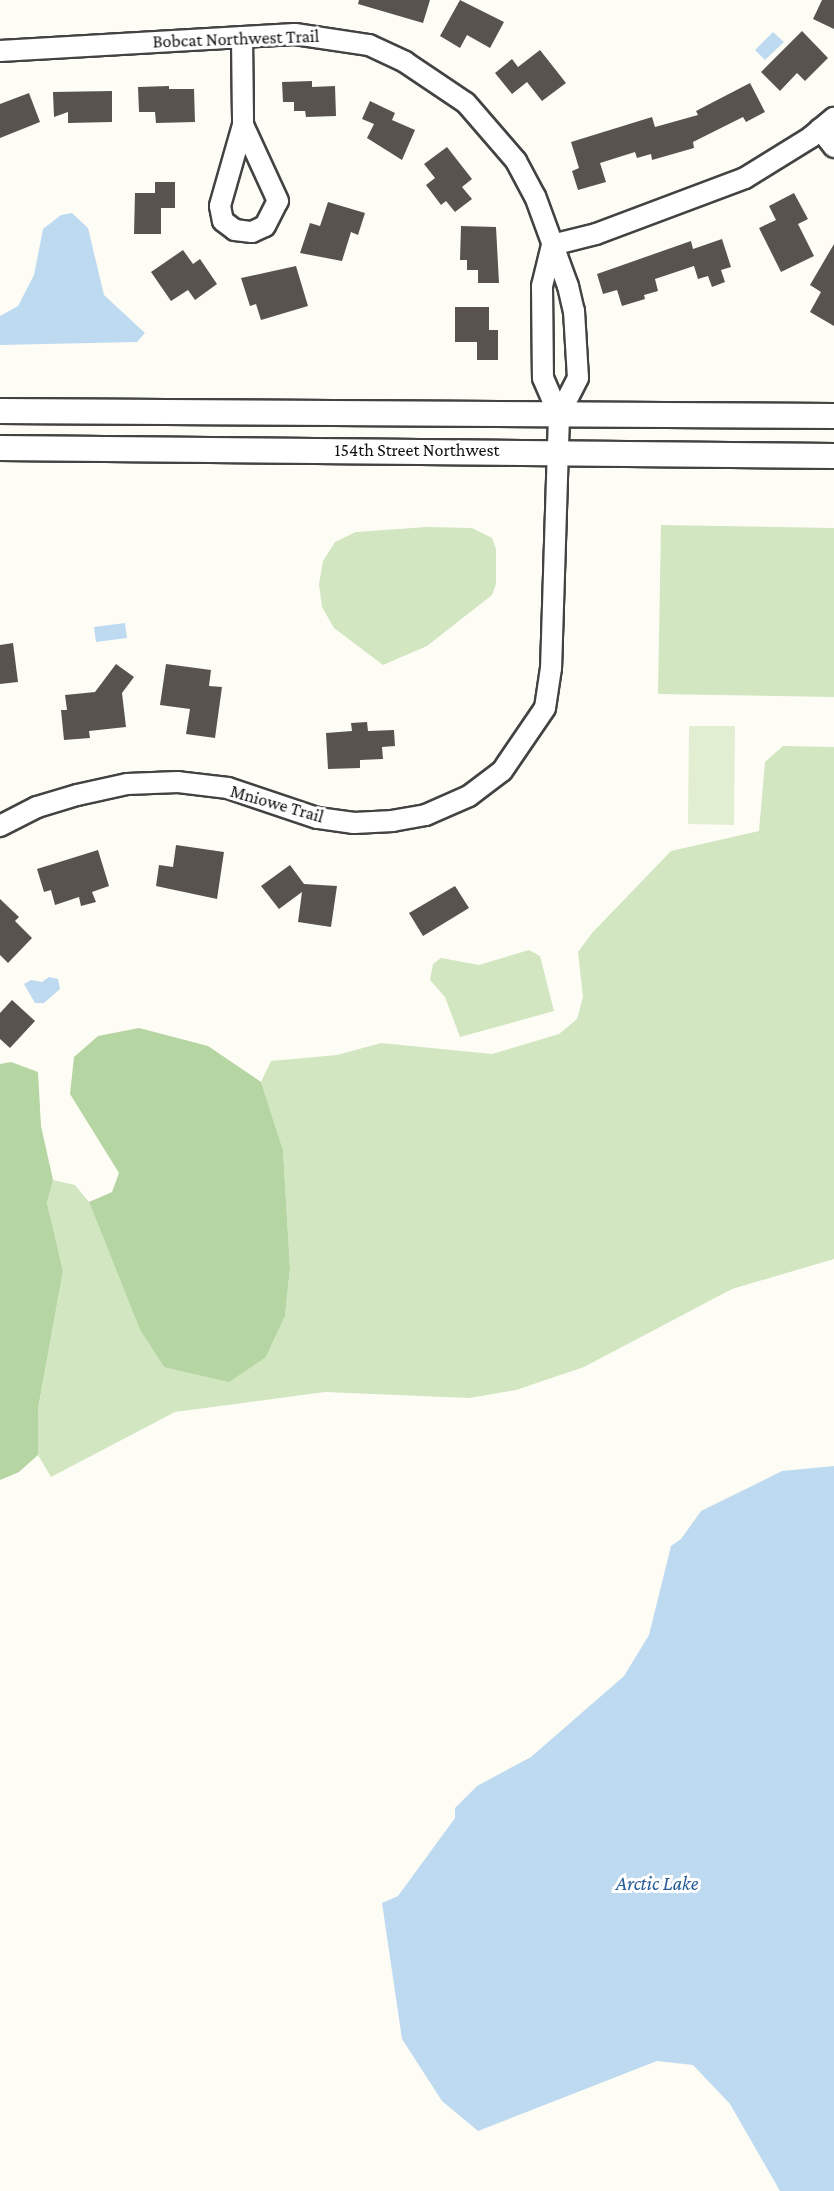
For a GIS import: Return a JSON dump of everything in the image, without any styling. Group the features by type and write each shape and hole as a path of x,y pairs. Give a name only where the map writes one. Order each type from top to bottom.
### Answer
{"street":[{"name":"Bobcat Northwest Trail","path":"0,51 295,34 369,45 437,81 490,127 516,160 535,196 574,311 578,378 559,415"},
{"path":"243,37 243,126 220,206 223,221 235,230 252,232 266,226 278,201 243,126"},
{"path":"552,245 596,234 745,178 827,124 834,147"},
{"name":"Bobcat Northwest Trail","path":"552,245 542,286 543,378 559,415 558,451"},
{"name":"154th Street Northwest","path":"0,411 834,416"},
{"name":"154th Street Northwest","path":"0,448 558,451 834,456"},
{"name":"Mniowe Trail","path":"0,826 37,807 127,784 178,782 228,788 317,818 354,823 426,815 469,796 502,771 545,708 551,669 558,451"}],"green space":[{"path":"661,525 834,528 834,697 658,694"},
{"path":"427,527 472,528 492,538 496,549 496,584 492,595 427,646 383,665 334,628 322,607 319,584 323,561 335,542 356,532"},
{"path":"689,726 735,726 734,825 688,824"},
{"path":"783,746 834,747 834,1259 732,1289 584,1367 516,1390 469,1398 325,1392 175,1412 51,1477 38,1455 38,1410 63,1271 47,1203 53,1180 75,1185 89,1202 140,1330 164,1367 266,1357 285,1316 290,1268 283,1150 261,1082 271,1061 337,1055 381,1043 492,1054 559,1034 577,1019 583,997 578,952 592,933 671,851 759,831 765,762"},
{"path":"529,950 540,956 554,1011 460,1037 445,997 430,980 433,964 441,958 479,965"},
{"path":"139,1028 208,1046 261,1082 283,1150 290,1268 285,1316 266,1357 229,1382 164,1367 140,1330 89,1202 112,1192 119,1173 70,1094 74,1057 98,1036"},
{"path":"11,1062 38,1072 41,1126 53,1180 47,1203 63,1271 38,1409 38,1455 19,1472 0,1480 0,1064"}],"water":[{"path":"773,32 784,42 765,60 755,50"},
{"path":"72,213 88,228 104,295 145,333 137,342 0,345 0,316 18,306 34,275 43,229 61,215"},
{"path":"125,623 127,638 96,642 94,627"},
{"path":"49,977 58,979 60,989 44,1003 35,1003 24,984 31,980 42,982"},
{"name":"Arctic Lake","path":"834,1466 834,2191 780,2191 730,2104 693,2065 657,2061 478,2131 442,2101 402,2039 382,1903 398,1896 455,1818 455,1808 477,1786 531,1757 624,1676 649,1635 671,1546 681,1539 701,1511 782,1471"}],"building":[{"path":"359,0 430,0 423,23 358,4"},
{"path":"460,0 504,22 490,48 467,35 460,48 440,36"},
{"path":"822,0 834,0 834,29 813,19"},
{"path":"802,31 828,58 805,81 797,73 780,91 761,72"},
{"path":"540,50 566,83 542,101 527,82 512,94 495,73 512,59 518,67"},
{"path":"312,81 312,87 335,86 336,116 306,117 305,111 294,111 294,102 283,102 282,82"},
{"path":"750,83 765,112 746,122 743,117 693,142 694,148 652,160 651,154 637,158 635,152 600,163 606,182 578,190 572,171 579,168 571,142 652,117 655,127 698,115 696,111"},
{"path":"169,86 169,89 194,89 195,122 156,123 155,112 139,112 138,87"},
{"path":"112,91 112,122 68,123 68,112 54,117 53,92"},
{"path":"29,93 40,122 0,138 0,104"},
{"path":"370,101 395,113 392,120 415,130 402,160 367,138 374,124 362,119"},
{"path":"447,147 472,179 462,187 472,199 455,212 446,201 441,205 426,185 435,178 424,164"},
{"path":"155,182 175,182 175,208 161,208 161,234 134,234 135,193 155,193"},
{"path":"794,193 808,219 798,224 814,256 781,272 759,228 776,220 769,206"},
{"path":"328,202 365,213 358,235 351,232 342,261 300,253 310,223 320,226"},
{"path":"461,226 496,227 499,283 478,283 478,270 467,270 467,260 460,260"},
{"path":"722,239 731,267 721,270 725,282 712,287 708,276 698,279 694,266 655,279 658,291 644,295 645,299 622,306 617,290 603,294 597,274 691,241 693,249"},
{"path":"834,244 834,326 810,312 821,292 810,285"},
{"path":"183,250 193,264 200,259 217,284 195,300 188,290 171,301 151,272"},
{"path":"296,266 308,306 261,320 256,304 250,306 241,278"},
{"path":"455,307 489,307 489,330 498,330 498,360 477,360 477,342 455,342"},
{"path":"13,643 18,682 0,684 0,645"},
{"path":"116,664 134,677 122,693 126,727 89,731 90,738 64,740 61,710 67,710 65,695 95,692"},
{"path":"166,664 211,670 209,686 222,687 215,738 186,734 190,709 160,705"},
{"path":"367,722 368,731 394,730 395,746 382,747 383,759 360,760 360,768 328,769 326,733 352,731 351,723"},
{"path":"176,845 224,852 217,899 156,886 159,865 173,867"},
{"path":"98,850 109,886 92,892 96,902 81,906 79,897 55,905 51,890 44,892 37,869"},
{"path":"290,865 304,884 337,886 331,927 298,922 302,892 279,909 261,886"},
{"path":"455,886 469,908 423,936 409,913"},
{"path":"0,899 19,917 15,921 32,938 8,963 0,955"},
{"path":"12,1000 35,1021 10,1048 0,1039 0,1013"}]}
